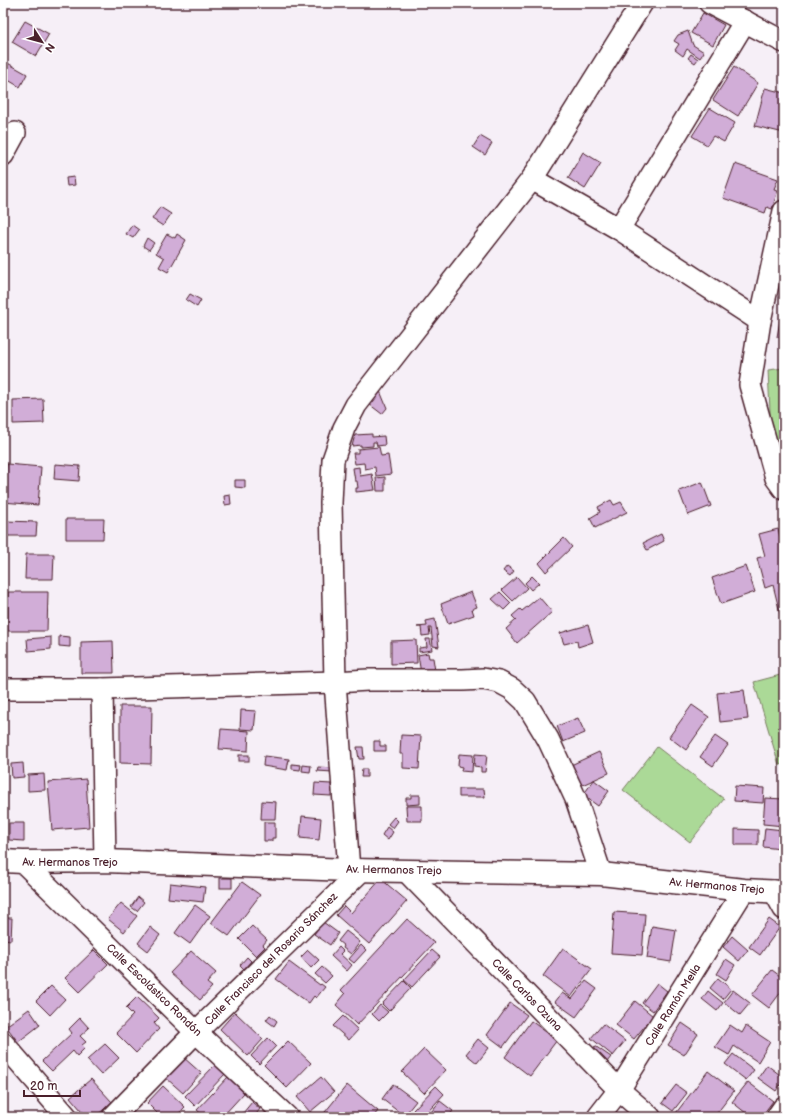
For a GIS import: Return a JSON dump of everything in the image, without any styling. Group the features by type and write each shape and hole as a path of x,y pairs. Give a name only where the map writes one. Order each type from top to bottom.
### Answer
{"main road":[{"name":"Av. Hermanos Trejo","path":"13,861 105,861 355,870 601,874 744,890 781,897"}],"street":[{"path":"355,870 335,682 330,503 333,460 344,428 356,405 532,179 642,3"},
{"path":"710,3 784,42"},
{"path":"619,229 745,21"},
{"path":"3,155 15,132"},
{"path":"532,179 619,229 760,321"},
{"path":"784,211 760,321 750,385 776,478 784,489"},
{"path":"3,689 102,689 368,680 483,679 498,682 512,689 525,701 551,746 576,799 601,874"},
{"path":"102,689 105,861"},
{"name":"Calle Escolástico Rondón","path":"13,861 287,1117"},
{"name":"Calle Francisco del Rosario Sánchez","path":"112,1117 355,870"},
{"name":"Calle Carlos Ozuna","path":"406,871 619,1090 650,1117"},
{"name":"Calle Ramón Mella","path":"598,1117 619,1090 744,890"},
{"path":"3,1043 67,1117"},
{"path":"777,1117 784,1107"}],"green space":[{"path":"784,368 784,460 771,431 768,370"},
{"path":"784,674 784,764 779,765 754,682"},
{"path":"657,747 724,799 690,842 623,790"}],"building":[{"path":"703,13 724,25 713,45 691,33"},
{"path":"25,21 49,34 36,56 12,42"},
{"path":"688,31 693,45 704,52 700,58 687,49 683,56 675,50 679,44 674,41 678,35"},
{"path":"691,54 698,59 695,63 688,58"},
{"path":"4,61 27,74 20,87 3,77"},
{"path":"734,67 758,83 738,116 713,100"},
{"path":"765,88 784,93 784,133 755,126"},
{"path":"710,108 735,123 724,142 713,136 707,145 692,136"},
{"path":"480,136 492,143 485,155 473,147"},
{"path":"583,152 601,163 585,189 568,178"},
{"path":"735,164 778,179 774,189 778,190 772,209 767,207 765,213 723,198"},
{"path":"74,177 75,185 67,186 66,178"},
{"path":"160,207 171,214 163,226 152,219"},
{"path":"132,225 139,230 133,238 126,234"},
{"path":"167,234 175,238 177,234 186,240 168,272 159,267 164,258 156,253"},
{"path":"147,238 154,243 149,250 143,246"},
{"path":"190,294 201,300 197,307 186,300"},
{"path":"780,320 784,321 784,338 777,337"},
{"path":"380,391 387,408 382,414 369,404"},
{"path":"43,399 44,423 13,424 13,400"},
{"path":"372,434 372,437 384,436 385,445 377,446 376,442 373,442 373,446 352,446 355,435"},
{"path":"379,447 381,456 388,455 391,474 376,476 375,467 365,469 364,463 355,464 353,453 358,453 358,449"},
{"path":"7,464 41,467 38,505 3,502"},
{"path":"55,464 80,466 79,481 54,479"},
{"path":"359,467 360,476 372,474 375,490 356,492 356,488 358,488 357,481 355,481 353,468"},
{"path":"385,477 385,491 377,491 376,478"},
{"path":"235,480 245,480 245,488 235,487"},
{"path":"702,482 711,506 688,515 679,491"},
{"path":"230,495 231,504 225,505 224,496"},
{"path":"611,500 614,505 621,502 627,512 595,528 590,518 600,512 598,507"},
{"path":"66,519 104,519 103,539 66,539"},
{"path":"4,521 37,522 36,536 4,536"},
{"path":"778,529 784,551 784,612 780,613 773,585 765,588 757,558 765,556 759,534"},
{"path":"661,534 664,541 647,550 643,543"},
{"path":"564,538 572,547 546,572 539,563"},
{"path":"26,554 54,554 53,579 25,579"},
{"path":"507,566 514,571 510,576 503,571"},
{"path":"746,566 755,592 721,604 712,578"},
{"path":"532,576 539,583 531,590 525,583"},
{"path":"517,577 527,588 513,601 502,590"},
{"path":"8,592 48,592 47,631 8,631"},
{"path":"471,592 477,607 472,609 474,615 448,624 441,604"},
{"path":"500,592 511,603 504,610 492,599"},
{"path":"539,597 552,612 517,643 506,629 516,620 512,616 520,609 522,611"},
{"path":"435,619 439,647 433,646 431,628 429,628 430,635 422,636 421,627 417,627 427,626 426,621"},
{"path":"588,625 593,642 578,647 577,641 564,644 560,633"},
{"path":"59,636 70,637 70,647 59,646"},
{"path":"51,637 51,649 28,651 27,639"},
{"path":"426,639 430,639 432,650 419,652 419,648 427,647"},
{"path":"416,640 417,663 391,664 391,641"},
{"path":"113,641 114,673 81,673 81,642"},
{"path":"428,653 429,658 433,658 436,677 422,680 418,655"},
{"path":"744,690 748,719 720,722 717,693"},
{"path":"692,705 709,717 686,750 669,737"},
{"path":"120,706 152,706 151,764 120,763"},
{"path":"241,710 256,711 254,730 240,729"},
{"path":"578,718 585,733 563,742 557,726"},
{"path":"221,729 249,731 248,751 219,749"},
{"path":"401,735 421,736 419,769 403,768 403,754 400,754"},
{"path":"715,736 728,745 713,766 700,757"},
{"path":"374,741 380,741 380,746 386,746 386,751 374,751"},
{"path":"357,747 363,747 364,759 359,759"},
{"path":"599,752 609,773 580,786 571,765"},
{"path":"459,754 473,755 472,772 461,771 462,767 458,766"},
{"path":"475,754 487,755 485,772 481,772 481,767 474,766"},
{"path":"239,755 249,755 249,761 239,761"},
{"path":"264,756 289,759 287,770 263,766"},
{"path":"23,763 24,777 12,778 11,764"},
{"path":"292,764 301,765 300,770 292,769"},
{"path":"303,765 311,766 310,772 302,771"},
{"path":"318,767 334,768 333,772 317,771"},
{"path":"362,769 367,769 367,777 361,777"},
{"path":"44,774 45,790 28,791 28,775"},
{"path":"86,779 89,827 52,830 48,782"},
{"path":"594,780 609,791 598,806 583,795"},
{"path":"315,783 331,784 331,796 314,795"},
{"path":"735,786 764,788 763,803 734,801"},
{"path":"459,789 484,789 485,797 459,797"},
{"path":"411,795 420,795 420,804 406,805 406,798 411,798"},
{"path":"765,798 784,799 784,826 763,824"},
{"path":"262,801 276,802 275,819 261,819"},
{"path":"406,806 422,806 422,821 407,821"},
{"path":"302,816 321,818 319,840 300,838"},
{"path":"394,817 398,821 393,828 388,824"},
{"path":"264,822 275,822 275,838 272,838 272,841 264,841"},
{"path":"9,823 24,823 24,841 9,840"},
{"path":"387,827 393,832 388,840 382,835"},
{"path":"765,828 783,830 781,849 763,847"},
{"path":"735,829 758,830 758,845 735,845"},
{"path":"220,878 232,878 232,888 220,888"},
{"path":"381,879 407,901 369,944 336,915 344,906 351,913"},
{"path":"242,882 260,895 229,936 211,923"},
{"path":"170,883 205,887 203,902 168,898"},
{"path":"138,897 144,902 137,911 131,907"},
{"path":"121,903 137,916 124,932 108,919"},
{"path":"195,905 210,916 190,944 175,933"},
{"path":"614,912 645,914 642,955 611,953"},
{"path":"3,918 12,918 11,940 3,939"},
{"path":"407,919 434,943 357,1025 336,1005 345,994 341,990"},
{"path":"769,919 780,927 760,955 749,947"},
{"path":"323,922 338,933 330,945 314,934"},
{"path":"252,926 267,940 263,945 265,947 256,956 239,939"},
{"path":"652,926 676,930 671,962 647,958"},
{"path":"150,927 160,935 148,951 138,943"},
{"path":"346,931 360,942 351,954 343,948 344,946 338,941"},
{"path":"732,936 748,950 739,961 723,947"},
{"path":"361,945 366,950 354,963 349,959"},
{"path":"339,947 343,951 340,954 352,965 347,971 331,956"},
{"path":"563,948 592,969 571,997 543,976"},
{"path":"94,950 108,964 79,992 65,978"},
{"path":"308,950 319,960 311,968 301,957"},
{"path":"432,950 440,957 412,987 404,980"},
{"path":"191,951 216,973 207,983 212,987 200,1000 170,973"},
{"path":"247,957 251,961 244,969 240,965"},
{"path":"726,959 735,965 726,980 717,974"},
{"path":"289,962 320,985 321,984 325,987 316,998 314,996 309,1003 276,979"},
{"path":"322,967 332,976 325,983 315,974"},
{"path":"772,970 784,979 784,988 769,1008 752,995"},
{"path":"718,978 731,989 723,999 710,988"},
{"path":"404,981 411,988 389,1011 382,1004"},
{"path":"586,981 597,989 576,1017 555,1002 562,993 572,999"},
{"path":"657,983 667,991 653,1011 642,1003"},
{"path":"51,986 65,999 50,1015 36,1001"},
{"path":"733,990 750,1003 740,1015 724,1002"},
{"path":"708,991 723,1003 717,1011 702,999"},
{"path":"137,997 159,1018 154,1023 159,1029 136,1053 116,1033 133,1015 126,1008"},
{"path":"635,1001 653,1016 634,1039 616,1025"},
{"path":"510,1003 527,1015 503,1047 487,1035"},
{"path":"380,1005 388,1012 379,1021 372,1014"},
{"path":"29,1009 40,1025 18,1042 6,1026"},
{"path":"235,1012 263,1039 248,1056 220,1029"},
{"path":"270,1015 277,1021 274,1026 266,1020"},
{"path":"343,1016 358,1030 349,1040 333,1026"},
{"path":"80,1018 89,1028 80,1036 86,1042 82,1045 85,1048 77,1056 73,1051 52,1071 42,1061 72,1033 69,1029"},
{"path":"531,1021 557,1040 530,1076 505,1057"},
{"path":"682,1023 698,1034 684,1055 668,1045"},
{"path":"603,1024 625,1041 613,1056 591,1038"},
{"path":"730,1025 742,1033 746,1026 770,1042 758,1062 734,1046 729,1055 715,1047"},
{"path":"268,1038 276,1046 259,1064 251,1056"},
{"path":"478,1039 489,1048 477,1063 466,1054"},
{"path":"288,1041 311,1063 287,1088 264,1065"},
{"path":"105,1044 119,1058 101,1075 87,1060"},
{"path":"595,1046 611,1057 607,1062 592,1051"},
{"path":"424,1049 446,1070 424,1093 402,1072"},
{"path":"733,1054 754,1070 746,1080 725,1064"},
{"path":"183,1057 201,1073 183,1093 165,1077"},
{"path":"215,1065 225,1074 195,1106 185,1096"},
{"path":"767,1065 784,1078 776,1091 758,1078"},
{"path":"708,1071 734,1091 714,1117 681,1117 676,1113"},
{"path":"228,1077 244,1093 222,1117 205,1117 197,1110"},
{"path":"321,1077 334,1092 310,1112 297,1097"},
{"path":"91,1079 112,1102 95,1117 87,1117 70,1097"},
{"path":"748,1082 773,1101 761,1117 751,1117 732,1102"},
{"path":"393,1084 416,1101 404,1116 382,1099"},
{"path":"347,1085 378,1111 373,1117 321,1117"},
{"path":"676,1085 687,1093 673,1111 662,1103"},
{"path":"163,1086 185,1107 175,1117 161,1117 147,1103"},
{"path":"436,1086 444,1094 423,1117 420,1117 413,1110"},
{"path":"440,1101 453,1111 448,1117 427,1117"},
{"path":"252,1102 260,1109 254,1117 247,1117 243,1113"}]}
